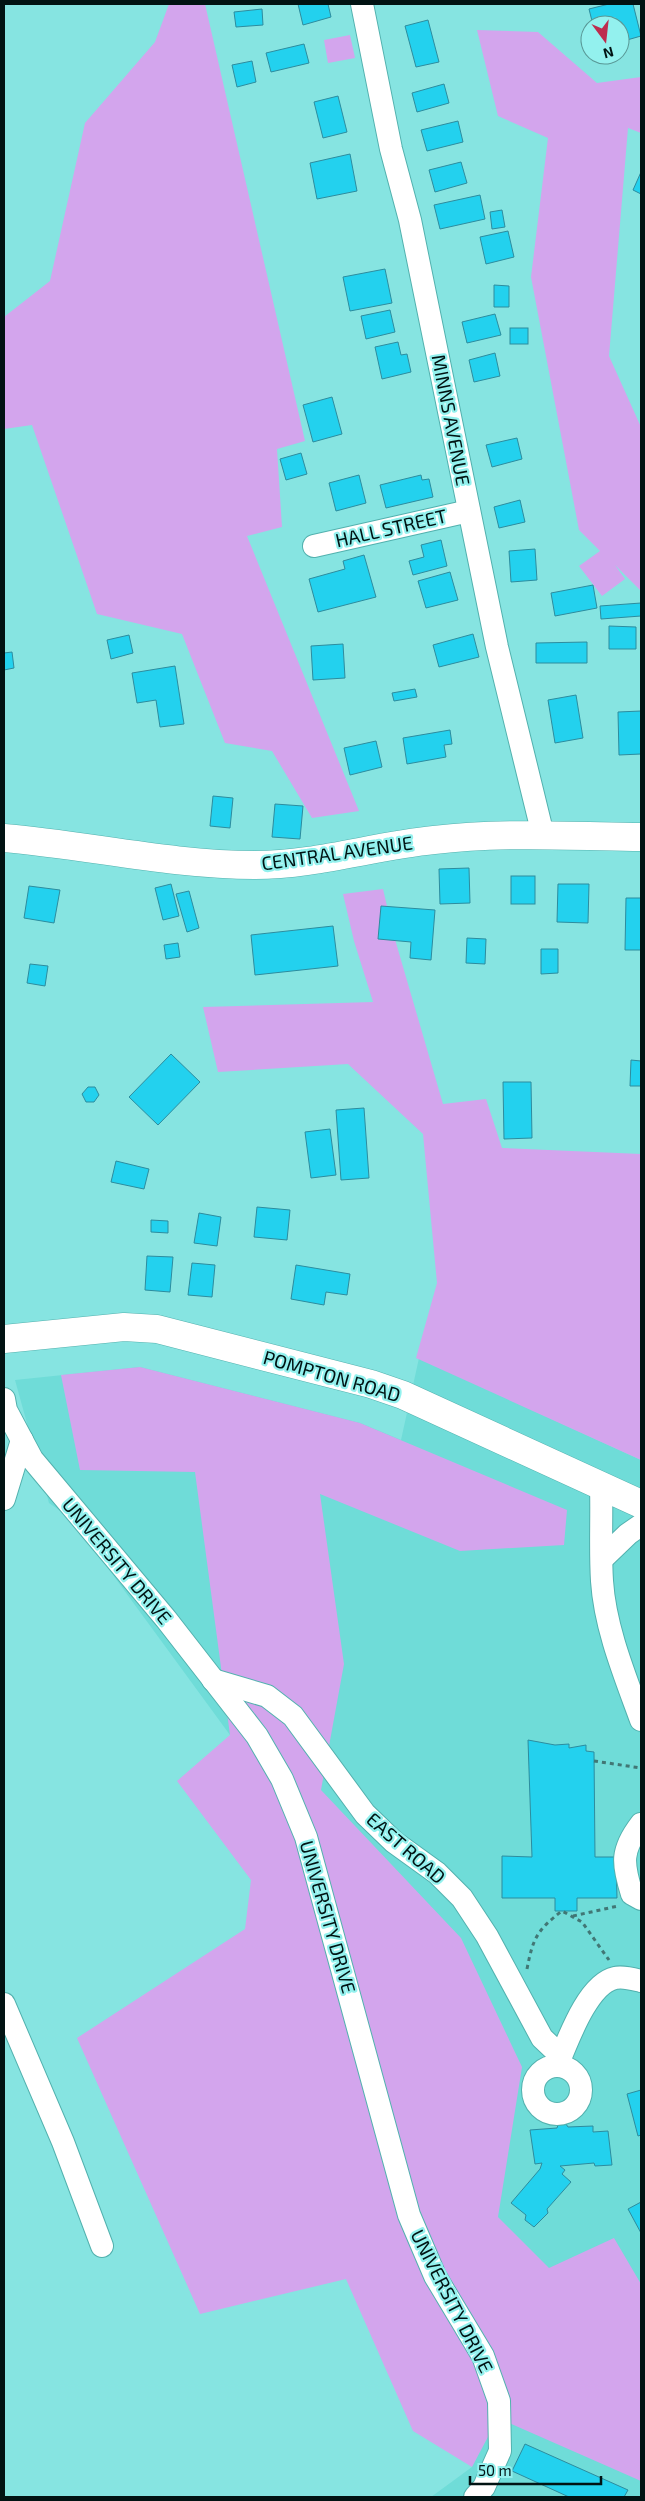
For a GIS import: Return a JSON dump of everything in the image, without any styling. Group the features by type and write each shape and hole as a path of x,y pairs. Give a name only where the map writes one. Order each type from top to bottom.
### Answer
{"main road":[{"name":"CENTRAL AVENUE","path":"4,838 189,861 256,865 280,864 434,840 543,835 641,837"},
{"name":"POMPTON ROAD","path":"4,1339 141,1327 189,1336 371,1384 404,1395 641,1504"}],"street":[{"name":"MINNS AVENUE","path":"362,4 391,149 412,229 499,656 543,835"},
{"name":"HALL STREET","path":"314,546 469,511"},
{"name":"UNIVERSITY DRIVE","path":"4,1399 6,1410 32,1459 83,1518 258,1736 282,1779 306,1836 409,2215 435,2276 483,2356 499,2401 500,2451 484,2487 475,2497"},
{"path":"4,1499 22,1440"},
{"path":"601,1485 602,1580 607,1612 641,1720"},
{"path":"603,1558 628,1534 641,1525"},
{"name":"EAST ROAD","path":"213,1680 267,1696 293,1716 365,1814 394,1842 437,1873 462,1898 487,1936 542,2038 559,2061 578,2013 602,1986 614,1978 631,1979"},
{"path":"640,1898 632,1894 624,1870 628,1841 641,1824"},
{"path":"4,2004 63,2142 102,2246"}],"path":[{"path":"594,1761 641,1768"},
{"path":"573,1916 620,1906 640,1898"},
{"path":"517,1993 526,1975 532,1943 542,1926 562,1910 582,1922 631,1979"}],"shaded area":[{"path":"169,4 205,4 305,441 277,449 282,527 247,536 359,811 312,818 272,751 225,743 182,634 97,614 32,425 4,429 4,317 50,281 85,123 155,42"},
{"path":"477,30 538,32 597,83 641,77 641,133 628,128 609,356 641,427 641,591 615,565 625,579 602,596 579,566 600,551 579,530 531,277 548,138 498,116"},
{"path":"350,35 355,58 328,63 324,40"},
{"path":"383,889 394,936 443,1104 486,1099 502,1148 641,1154 641,1460 416,1358 437,1283 423,1134 348,1064 218,1072 203,1007 373,1002 354,941 343,894"},
{"path":"419,1358 641,1460 641,2497 431,2497 472,2467 230,1735 72,1519 49,1503 15,1380 140,1367 360,1423 401,1440"},
{"path":"140,1367 360,1423 567,1510 564,1545 460,1551 320,1494 344,1664 321,1790 461,1938 522,2067 498,2217 549,2268 614,2238 641,2284 641,2481 498,2418 472,2467 413,2431 346,2279 200,2314 77,2038 245,1929 251,1880 177,1781 230,1735 195,1472 80,1470 61,1375"}],"building":[{"path":"298,4 328,4 331,17 303,25"},
{"path":"609,4 633,4 641,36 630,39 630,15 590,15 589,9"},
{"path":"262,9 263,25 236,27 234,12"},
{"path":"428,20 439,62 416,67 405,26"},
{"path":"304,44 309,63 271,72 266,53"},
{"path":"252,61 256,82 237,87 232,65"},
{"path":"444,84 449,103 417,112 412,93"},
{"path":"338,96 347,132 323,138 314,102"},
{"path":"458,121 463,142 427,151 421,130"},
{"path":"350,154 357,191 317,199 310,163"},
{"path":"461,162 467,183 435,192 429,170"},
{"path":"641,172 641,194 633,190"},
{"path":"480,195 485,219 440,229 434,205"},
{"path":"502,210 505,227 492,229 490,212"},
{"path":"508,231 514,257 486,264 480,237"},
{"path":"385,269 392,303 350,311 343,277"},
{"path":"494,285 509,286 509,307 494,307"},
{"path":"390,310 395,332 366,339 361,316"},
{"path":"495,314 501,335 467,343 462,322"},
{"path":"510,328 528,328 528,344 510,344"},
{"path":"398,342 401,355 407,354 411,372 382,379 375,347"},
{"path":"495,353 500,376 474,382 469,360"},
{"path":"332,397 342,434 313,442 303,405"},
{"path":"517,438 522,459 492,467 486,445"},
{"path":"301,453 307,474 286,480 280,459"},
{"path":"359,475 366,503 336,511 329,483"},
{"path":"421,475 422,480 429,479 433,497 386,508 380,485"},
{"path":"520,500 525,522 499,528 494,507"},
{"path":"441,540 447,566 413,575 409,561 424,557 421,545"},
{"path":"535,549 537,580 511,582 509,551"},
{"path":"364,555 376,597 318,612 309,579 345,569 343,561"},
{"path":"450,572 458,600 426,608 418,581"},
{"path":"593,585 597,608 555,616 551,593"},
{"path":"641,603 641,616 601,619 600,606"},
{"path":"609,626 636,627 636,649 609,649"},
{"path":"473,634 479,657 439,667 433,645"},
{"path":"129,635 133,653 111,659 107,640"},
{"path":"587,642 587,663 536,663 536,643"},
{"path":"343,644 345,678 313,680 311,646"},
{"path":"12,652 14,668 4,670 4,653"},
{"path":"175,666 184,724 160,727 156,700 137,703 132,673"},
{"path":"415,689 417,697 394,701 392,693"},
{"path":"576,695 583,738 555,743 548,700"},
{"path":"641,711 641,754 619,755 618,712"},
{"path":"450,730 452,744 444,745 446,757 407,764 403,738"},
{"path":"376,741 382,767 350,775 344,748"},
{"path":"213,796 233,798 230,828 210,826"},
{"path":"275,804 303,806 300,839 272,837"},
{"path":"469,868 470,903 440,904 439,869"},
{"path":"511,876 535,876 535,904 511,904"},
{"path":"171,884 179,916 163,920 155,888"},
{"path":"558,884 589,884 588,923 557,922"},
{"path":"29,886 60,890 54,923 24,918"},
{"path":"189,891 199,928 187,932 176,894"},
{"path":"626,898 641,898 641,950 625,950"},
{"path":"381,906 435,910 431,960 410,958 411,942 378,939"},
{"path":"333,926 338,966 255,975 251,935"},
{"path":"467,938 486,939 485,964 466,963"},
{"path":"178,943 180,957 166,959 164,945"},
{"path":"541,949 558,949 558,973 541,974"},
{"path":"30,964 48,966 45,986 27,983"},
{"path":"171,1054 200,1082 158,1125 129,1097"},
{"path":"631,1060 641,1061 641,1086 630,1086"},
{"path":"503,1082 531,1082 532,1138 504,1139"},
{"path":"88,1087 95,1087 99,1095 94,1102 86,1102 82,1094"},
{"path":"364,1108 369,1178 341,1180 336,1110"},
{"path":"330,1129 336,1175 311,1178 305,1132"},
{"path":"116,1161 149,1169 144,1189 111,1182"},
{"path":"257,1207 290,1210 287,1240 254,1237"},
{"path":"199,1213 221,1217 217,1246 194,1243"},
{"path":"151,1220 168,1221 168,1233 151,1232"},
{"path":"147,1256 173,1257 170,1292 145,1290"},
{"path":"192,1263 215,1265 212,1297 188,1295"},
{"path":"296,1265 350,1274 347,1295 326,1292 324,1305 291,1299"},
{"path":"528,1740 555,1745 569,1744 569,1748 586,1745 586,1751 594,1752 595,1857 616,1857 617,1898 577,1898 577,1911 555,1911 555,1898 502,1898 502,1856 532,1857"},
{"path":"641,2090 641,2135 638,2136 627,2094"},
{"path":"566,2124 568,2127 593,2126 593,2132 608,2131 612,2165 595,2166 594,2163 560,2166 565,2170 562,2174 571,2182 547,2209 548,2213 534,2227 525,2220 526,2215 511,2203 540,2169 542,2163 535,2164 530,2130 557,2128 558,2125"},
{"path":"641,2202 641,2233 628,2209"},
{"path":"525,2444 628,2490 624,2497 569,2497 512,2471"}]}
